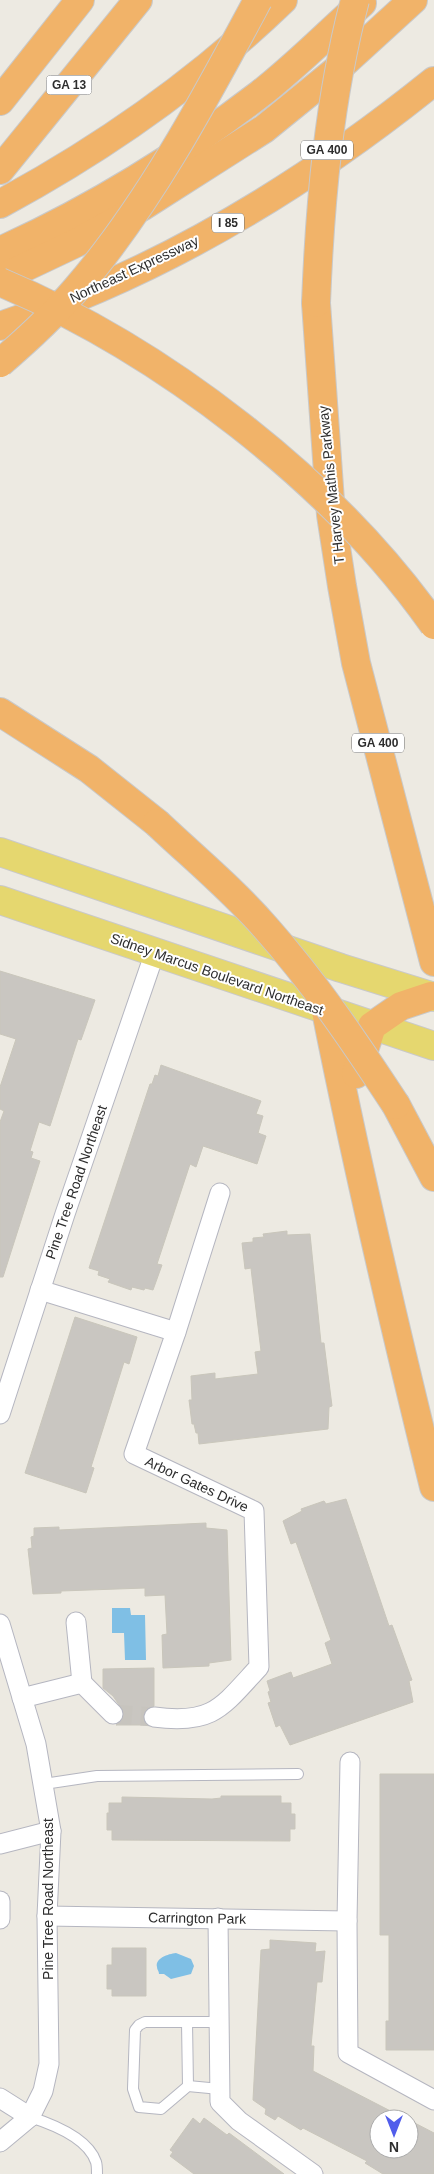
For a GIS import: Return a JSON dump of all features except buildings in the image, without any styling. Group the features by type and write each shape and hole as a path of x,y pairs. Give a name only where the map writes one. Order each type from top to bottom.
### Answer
{"highway":[{"path":"0,101 80,0"},
{"name":"GA 13","path":"0,170 138,0"},
{"path":"0,363 61,306 119,235 183,133 258,0"},
{"path":"0,204 32,188 105,142 166,99 244,37 283,0"},
{"name":"T Harvey Mathis Parkway","path":"355,0 341,51 331,113 318,235 316,302 331,515 356,663 434,962"},
{"path":"0,251 46,230 107,197 168,159 261,93 366,0"},
{"path":"0,281 76,243 143,206 264,129 333,73 413,0"},
{"name":"Northeast Expressway","path":"0,326 31,316 124,276 193,242 260,204 284,188 387,119 434,81"},
{"path":"0,281 97,330 182,383 223,413 294,470 362,538 423,608 434,625"},
{"path":"0,712 89,769 157,823 265,926 339,1020 396,1105 434,1177"},
{"path":"345,1106 372,1026 402,1006 433,997"},
{"path":"326,1011 345,1106 434,1487"}],"main road":[{"path":"0,852 340,968 433,997"},
{"name":"Sidney Marcus Boulevard Northeast","path":"0,900 434,1046"}],"street":[{"name":"Pine Tree Road Northeast","path":"0,1414 40,1290 155,952"},
{"name":"Arbor Gates Drive","path":"154,1717 180,1721 203,1716 223,1706 259,1667 254,1511 134,1454 176,1332 220,1193"},
{"path":"40,1290 176,1332"},
{"path":"76,1622 82,1683 113,1714"},
{"name":"Pine Tree Road Northeast","path":"0,1624 36,1744 51,1831 47,1916 49,2064 43,2091 30,2117"},
{"path":"22,1698 82,1683"},
{"path":"350,1762 346,1921 348,2053 434,2100"},
{"path":"0,1844 51,1831"},
{"path":"0,1901 0,1919"},
{"name":"Carrington Park","path":"47,1916 346,1921"},
{"path":"218,1918 220,2102 239,2121 312,2174"},
{"path":"0,2098 30,2117 0,2142"}],"lane":[{"path":"44,1784 97,1776 298,1774"},
{"path":"219,2022 144,2022 139,2024 135,2030 133,2089 139,2107 161,2110 188,2086 220,2089"},
{"path":"188,2022 188,2086"},
{"path":"30,2117 55,2125 82,2143 96,2162 97,2174"}],"water":[{"path":"112,1608 130,1608 131,1615 145,1615 146,1660 125,1660 124,1633 112,1633"},
{"path":"176,1953 191,1959 194,1966 191,1974 171,1979 164,1974 159,1974 158,1961 166,1955"}],"tunnel":[{"path":"113,1714 154,1717"}]}
